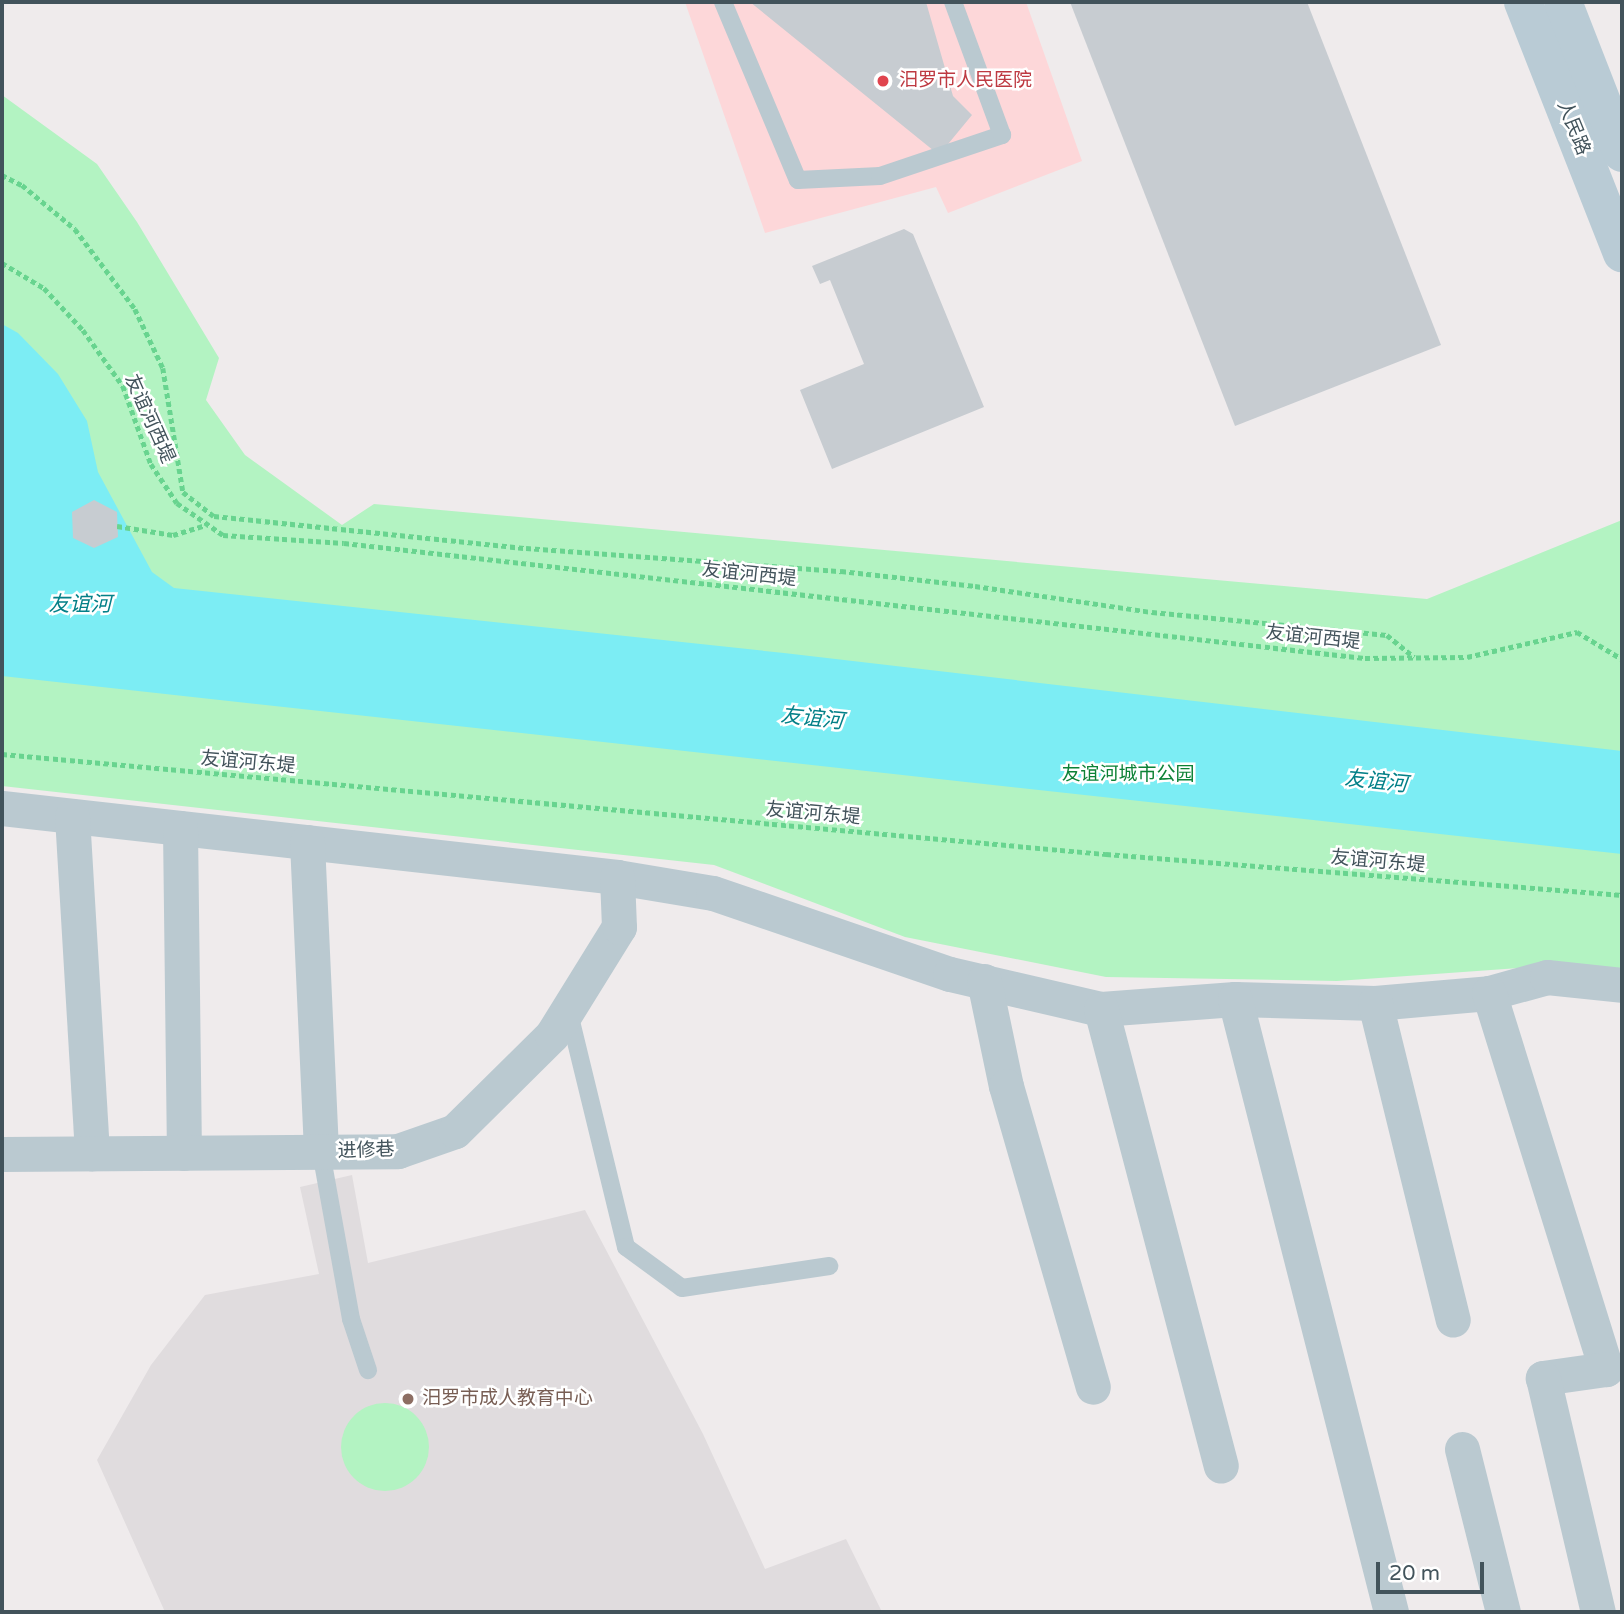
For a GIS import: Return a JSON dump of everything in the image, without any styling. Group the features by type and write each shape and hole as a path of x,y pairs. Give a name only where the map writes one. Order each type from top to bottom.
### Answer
{"street":[{"name":"人民路","path":"1523,2 1622,254"},
{"name":"人民路","path":"1563,2 1622,153"},
{"path":"2,808 617,877 713,893 950,974 1101,1009 1235,999 1375,1003 1489,993 1547,977 1622,985"},
{"path":"72,816 92,1153"},
{"path":"180,828 184,1153"},
{"path":"307,842 321,1152"},
{"name":"进修巷","path":"2,1154 398,1151 455,1131 552,1035 619,927 617,877"},
{"path":"984,981 1006,1086 1093,1387"},
{"path":"1489,993 1606,1369 1543,1378 1598,1612"},
{"path":"1235,999 1391,1612"},
{"path":"1375,1003 1454,1320"},
{"path":"1101,1009 1221,1466"},
{"path":"1462,1449 1503,1612"}],"lane":[{"path":"723,2 798,180 880,176 1002,135 953,2"},
{"path":"568,1009 626,1247 682,1288 829,1266"},
{"path":"321,1152 351,1320 368,1370"}],"path":[{"path":"2,175 22,185 75,229 135,309 163,368 183,492 214,516 566,552 841,571 975,586 1152,612 1387,635 1415,658"},
{"name":"友谊河西堤","path":"2,263 44,288 83,330 122,386 151,464 177,503 223,535 358,545 1351,657 1467,657 1577,632 1622,659"},
{"path":"117,526 173,535 205,525"},
{"name":"友谊河东堤","path":"2,754 1106,854 1622,895"}],"shaded area":[{"name":"汨罗市人民医院","path":"685,2 1026,2 1082,161 948,213 936,187 765,233"},
{"name":"汨罗市成人教育中心","path":"352,1175 368,1263 585,1210 703,1434 765,1569 846,1539 882,1612 165,1612 97,1460 151,1365 205,1295 319,1274 300,1187"}],"green space":[{"name":"友谊河城市公园","path":"2,95 97,164 137,222 219,358 206,400 245,455 342,525 374,504 1427,599 1622,520 1622,974 1548,966 1337,981 1106,977 905,937 714,865 2,786"},
{"path":"385,1403 402,1406 416,1416 426,1430 429,1447 426,1464 416,1478 402,1488 385,1491 368,1488 354,1478 344,1464 341,1447 344,1430 354,1416 368,1406"}],"water":[{"name":"友谊河","path":"2,324 18,333 58,374 87,421 98,472 152,572 174,588 784,653 1622,751 1622,854 2,676"}],"building":[{"path":"750,2 926,2 953,96 972,115 939,155"},
{"path":"1070,2 1307,2 1441,345 1235,426"},
{"path":"904,229 913,234 984,407 832,469 800,390 864,364 830,280 820,284 812,266"},
{"path":"94,500 117,512 118,537 94,548 73,538 72,512"}],"place":[{"name":"汨罗市人民医院","path":"883,81"},
{"name":"汨罗市成人教育中心","path":"408,1399"}]}
